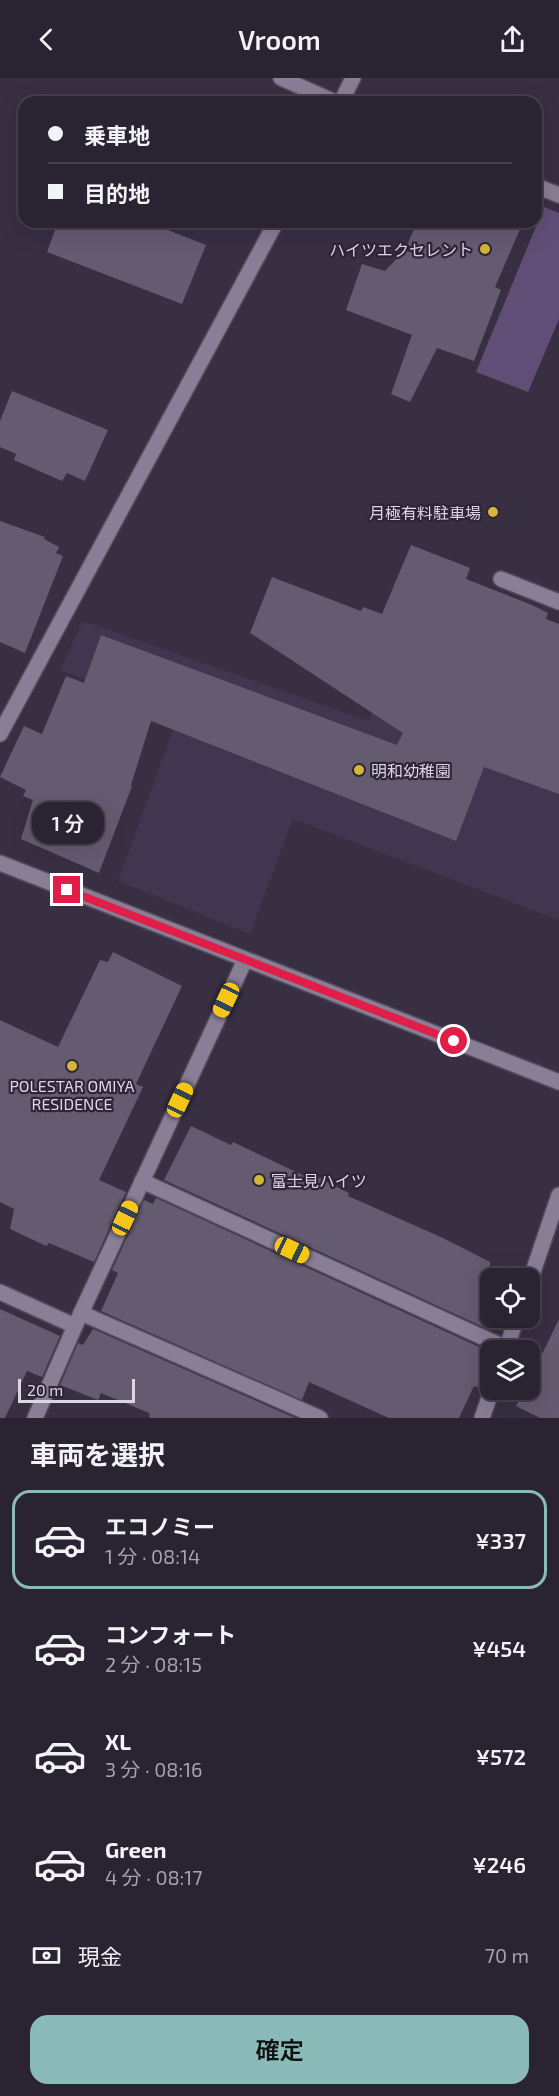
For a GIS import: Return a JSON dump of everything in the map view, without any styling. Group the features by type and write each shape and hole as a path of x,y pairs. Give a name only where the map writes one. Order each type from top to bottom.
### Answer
{"street":[{"path":"281,78 322,96"},
{"path":"344,96 353,78"},
{"path":"542,188 559,195"},
{"path":"0,734 273,228"},
{"path":"501,579 559,602"},
{"path":"0,863 559,1082"},
{"path":"35,1418 78,1319 245,960"},
{"path":"142,1181 486,1340"},
{"path":"534,1268 559,1195"},
{"path":"0,1292 78,1319 320,1418"},
{"path":"482,1418 488,1400"}],"shaded area":[{"path":"544,207 559,213 559,319 528,392 476,372 535,228 542,228"},
{"name":"明和幼稚園","path":"83,621 369,721 404,627 559,687 559,920 293,819 250,934 118,881 178,715 60,670"}],"building":[{"path":"56,228 162,228 206,245 182,304 47,252"},
{"path":"414,228 520,228 495,287 501,290 474,361 437,348 410,402 391,394 412,335 346,310 362,264 385,271 405,250"},
{"path":"12,391 108,430 85,481 67,473 62,481 14,460 16,454 0,447 0,421"},
{"path":"0,521 45,537 44,539 59,547 56,553 63,556 25,653 0,642"},
{"path":"411,545 470,568 466,579 532,605 548,613 546,619 559,624 559,794 484,767 456,841 151,721 132,786 99,873 21,839 33,800 23,796 26,790 0,777 24,726 42,734 66,676 84,683 101,635 397,745 403,733 250,633 272,577 361,611 363,607 382,614"},
{"name":"POLESTAR OMIYA RESIDENCE","path":"113,952 182,986 136,1084 143,1087 99,1180 126,1192 94,1262 49,1243 46,1246 10,1229 14,1209 0,1202 0,1020 58,1047 100,960 108,962"},
{"path":"191,1126 231,1145 233,1142 315,1181 317,1177 349,1193 348,1196 443,1238 490,1262 490,1268 480,1268 480,1325 164,1180"},
{"path":"156,1198 480,1347 480,1388 474,1386 459,1418 389,1418 309,1382 302,1400 101,1311 118,1273 112,1270 144,1200 153,1204"},
{"path":"0,1309 60,1336 42,1377 27,1371 5,1418 0,1418"},
{"path":"559,1319 559,1418 540,1418 516,1406 519,1400 540,1400 540,1358"},
{"path":"93,1329 295,1418 150,1418 149,1413 101,1393 98,1400 60,1385 78,1343 83,1345"}],"place":[{"name":"ハイツエクセレント","path":"485,249"},
{"name":"月極有料駐車場","path":"493,512"},
{"name":"明和幼稚園","path":"359,770"},
{"name":"POLESTAR OMIYA RESIDENCE","path":"72,1066"},
{"name":"富士見ハイツ","path":"259,1180"}],"route":[{"path":"67,890 454,1041"}]}
